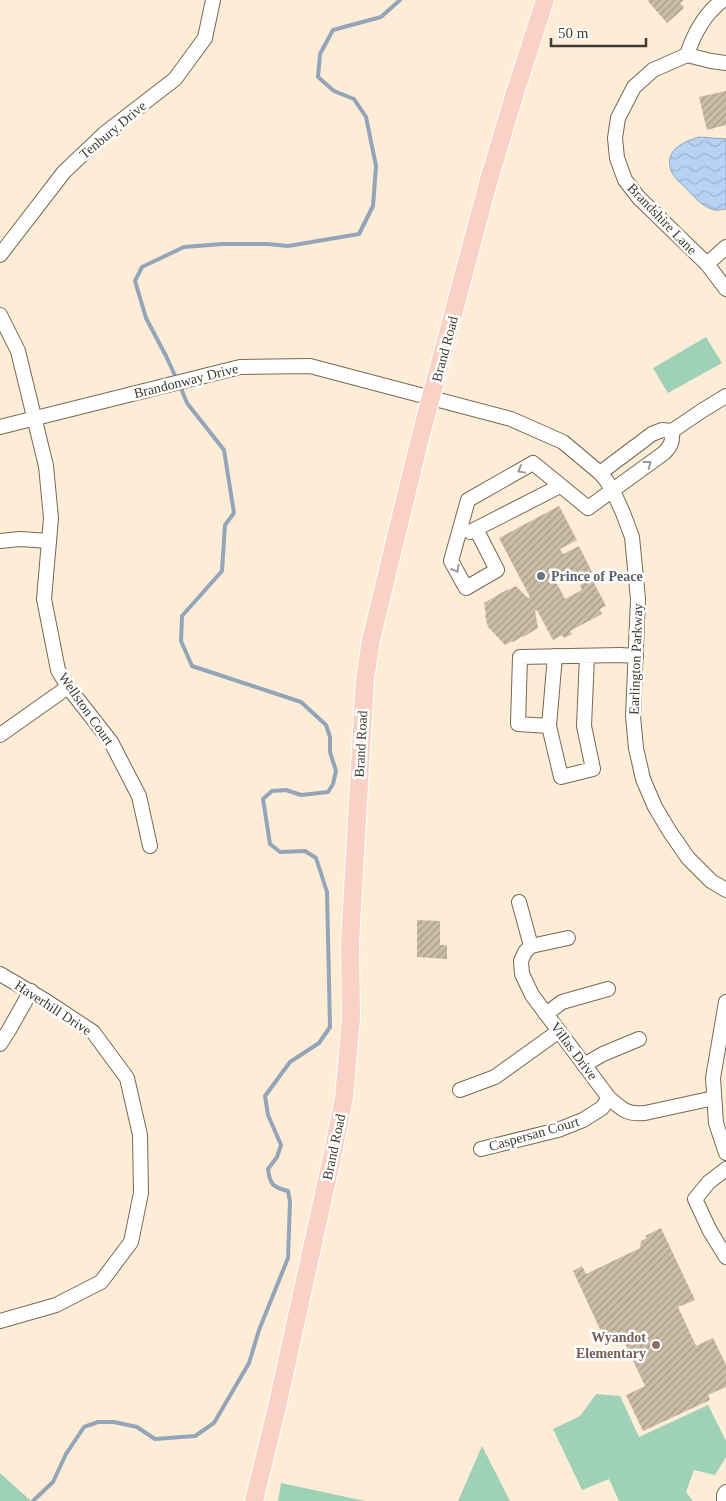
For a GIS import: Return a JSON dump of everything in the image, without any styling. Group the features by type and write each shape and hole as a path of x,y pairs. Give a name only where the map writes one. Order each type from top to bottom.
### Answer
{"main road":[{"name":"Brand Road","path":"254,1501 277,1406 344,1098 351,1018 350,943 365,679 371,640 419,442 488,183 545,0"}],"street":[{"name":"Tenbury Drive","path":"0,255 64,172 105,133 175,79 205,38 213,0"},
{"path":"723,0 706,17 694,34 687,55 726,63"},
{"name":"Brandshire Lane","path":"687,55 653,70 634,87 618,118 615,138 617,158 625,180 639,198 706,264 726,289"},
{"path":"706,264 726,247"},
{"name":"Wellston Court","path":"0,315 18,352 46,466 51,518 44,599 58,670 68,687 111,742 138,796 150,846"},
{"name":"Brandonway Drive","path":"0,426 240,367 310,366 432,397"},
{"path":"600,472 652,434 662,430 672,431 726,396"},
{"name":"Earlington Parkway","path":"432,397 520,422 563,442 600,472 613,491 632,537 638,599 634,716 636,748 643,779 655,807 688,858 711,881 726,890"},
{"path":"476,529 497,570 466,588 451,561 468,500 533,463 588,508 670,447 672,431"},
{"path":"457,538 560,486"},
{"path":"0,540 49,541"},
{"path":"555,656 549,726 561,777 593,769 584,726 587,656"},
{"path":"549,726 518,724 520,657 636,656"},
{"path":"0,735 68,687"},
{"path":"519,902 532,946 568,938"},
{"name":"Villas Drive","path":"532,946 525,952 521,961 522,974 532,995 609,1098 625,1111 635,1114 714,1098"},
{"name":"Haverhill Drive","path":"0,974 31,991 93,1032 127,1078 140,1135 141,1193 131,1242 100,1282 56,1305 0,1321"},
{"path":"546,1014 562,1002 608,989"},
{"path":"0,1044 31,991"},
{"path":"726,1002 713,1078 716,1124 726,1153"},
{"path":"460,1090 495,1077 559,1032"},
{"path":"584,1065 603,1054 639,1039"},
{"name":"Caspersan Court","path":"481,1149 558,1130 583,1120 602,1108 609,1098"},
{"path":"726,1169 709,1182 695,1199 710,1231 726,1257"},
{"path":"724,1501 726,1492"}],"green space":[{"path":"706,337 722,363 668,393 653,368"},
{"path":"596,1394 620,1396 639,1437 708,1405 726,1441 726,1457 715,1475 694,1470 686,1492 693,1501 619,1501 609,1479 582,1490 553,1429 580,1416"},
{"path":"482,1446 510,1501 458,1501"},
{"path":"0,1473 31,1501 0,1501"},
{"path":"281,1483 365,1501 278,1501"}],"water":[{"path":"699,137 726,139 726,209 714,210 704,206 679,182 671,170 670,161 674,151 688,141"}],"building":[{"path":"647,0 684,0 680,3 684,8 667,23"},
{"path":"726,91 726,125 707,130 699,97"},
{"name":"Prince of Peace","path":"559,506 577,540 560,549 563,554 579,546 592,572 574,581 570,573 555,580 565,599 582,590 580,585 592,579 606,606 600,609 602,614 570,631 572,634 564,638 562,635 553,640 537,610 535,611 538,628 505,645 488,627 484,603 516,586 528,598 530,597 499,538"},
{"path":"417,920 440,921 440,945 447,945 447,959 417,957"},
{"path":"661,1228 695,1300 678,1307 696,1346 713,1338 726,1365 726,1387 708,1395 710,1400 643,1431 626,1395 645,1386 621,1335 606,1342 573,1271 582,1266 586,1274 640,1248 641,1241 647,1238 645,1236"}],"waterway":[{"path":"177,380 146,318 135,281 142,267 184,247 222,244 288,246 359,234 373,206 376,166 366,117 354,99 334,91 318,77 320,54 333,30 381,17 400,0"},
{"path":"33,1501 53,1482 66,1454 84,1427 98,1422 114,1422 137,1427 155,1439 195,1436 214,1423 249,1363 259,1330 288,1258 290,1202 288,1191 273,1184 269,1174 268,1169 277,1157 281,1145 268,1115 265,1096 290,1062 319,1043 330,1027 327,892 316,858 305,851 280,852 270,844 263,799 272,791 286,790 301,795 328,792 333,784 336,771 330,752 330,737 326,725 301,702 192,666 181,641 182,616 222,571 225,525 234,513 224,450 187,403 180,386"}],"place":[{"name":"Prince of Peace","path":"541,576"},
{"name":"Wyandot Elementary","path":"656,1345"}]}
